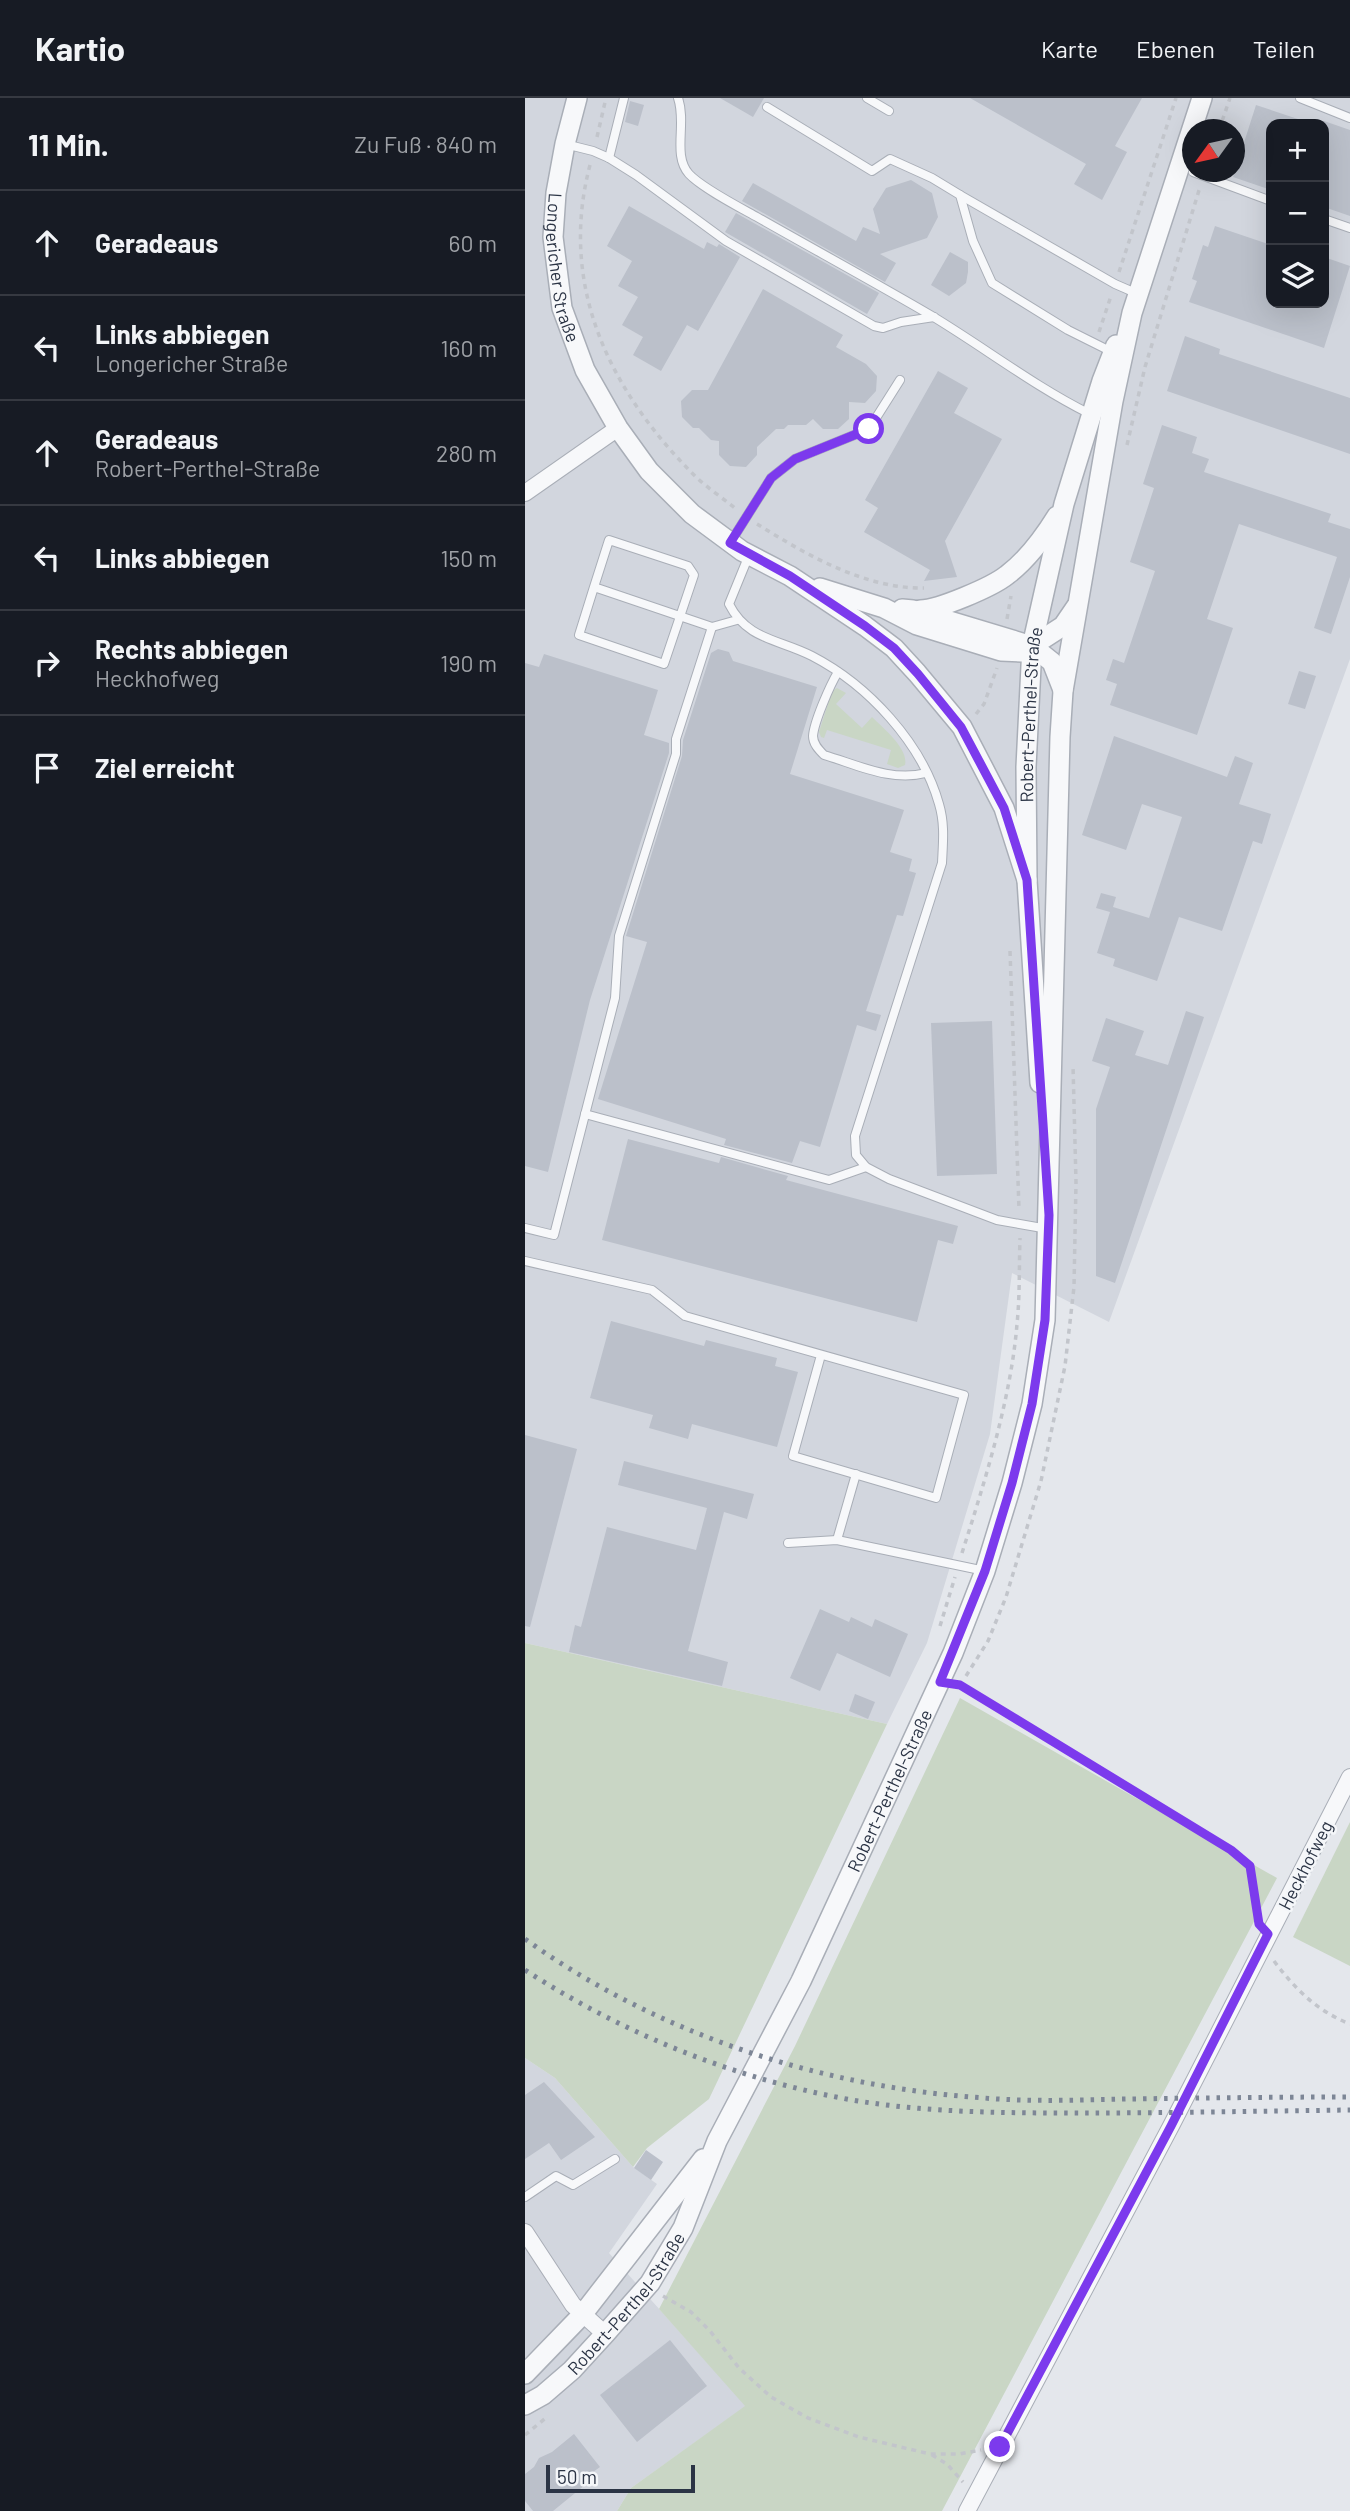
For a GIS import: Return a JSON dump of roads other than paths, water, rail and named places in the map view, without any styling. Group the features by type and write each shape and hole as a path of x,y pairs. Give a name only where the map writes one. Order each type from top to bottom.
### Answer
{"street":[{"name":"Longericher Straße","path":"577,98 556,193 553,237 562,308 585,370 618,428 649,471 692,514 730,543 790,576 894,648 961,727 1004,808 1027,880"},
{"name":"Robert-Perthel-Straße","path":"1198,119 1202,98"},
{"name":"Robert-Perthel-Straße","path":"525,2405 543,2395 572,2370 605,2334 650,2283 683,2228 717,2141 801,1981 947,1689 1012,1483 1032,1404 1045,1320 1063,691 1113,401 1132,313 1183,182"},
{"name":"Robert-Perthel-Straße","path":"1049,1222 1027,880 1026,767 1032,646 1063,506 1112,352 1132,313"},
{"path":"525,493 618,428"},
{"name":"Longericher Straße","path":"884,608 928,610 1006,576 1047,532 1063,506"},
{"name":"Longericher Straße","path":"790,576 884,608 918,625 1001,651 1022,652 1032,646 1063,626 1079,601"},
{"name":"Longericher Straße","path":"913,610 1032,646 1052,662 1063,691"},
{"name":"Heckhofweg","path":"970,2505 1171,2126 1350,1777"},
{"name":"Robert-Perthel-Straße","path":"525,2374 582,2315 717,2141"},
{"path":"525,2232 573,2305 605,2334"}],"lane":[{"path":"610,159 624,98"},
{"path":"678,98 683,127 680,146 682,163 691,176 739,207 934,317 1048,392 1091,415"},
{"path":"867,98 888,111"},
{"path":"1300,98 1350,118"},
{"path":"767,107 872,171 890,159 932,178 1115,284 1138,294"},
{"path":"565,144 593,151 610,159 726,241 874,326 883,328 934,317"},
{"path":"1219,182 1266,199"},
{"path":"960,195 973,241 992,283 1068,330 1112,352"},
{"path":"1329,221 1350,228"},
{"path":"730,543 771,478 795,459 869,429 900,380"},
{"path":"609,540 688,566 694,575 680,616 664,663 579,635 609,540"},
{"path":"749,555 729,604 737,620 753,632 812,656 838,672 883,712 911,745 932,782 942,819 942,863 855,1136 856,1155 866,1167 889,1179 970,1211 1020,1224 1049,1222"},
{"path":"594,587 712,627 737,620"},
{"path":"525,1228 554,1235 615,998 619,936 676,754 676,739 712,627"},
{"path":"838,672 816,726 813,738 817,748 824,755 895,777 926,773"},
{"path":"585,1114 829,1180 866,1167"},
{"path":"525,1261 652,1290 685,1316 964,1395 936,1498 793,1456 821,1355"},
{"path":"837,1540 856,1474"},
{"path":"788,1543 837,1540 985,1571"},
{"path":"525,2197 556,2176 573,2185 615,2159"}],"railway":[{"path":"525,1939 630,2003 686,2029 802,2068 862,2082 923,2092 1020,2100 1350,2097"},
{"path":"525,1970 603,2015 685,2052 770,2081 858,2101 914,2108 1000,2112 1350,2110"}]}
